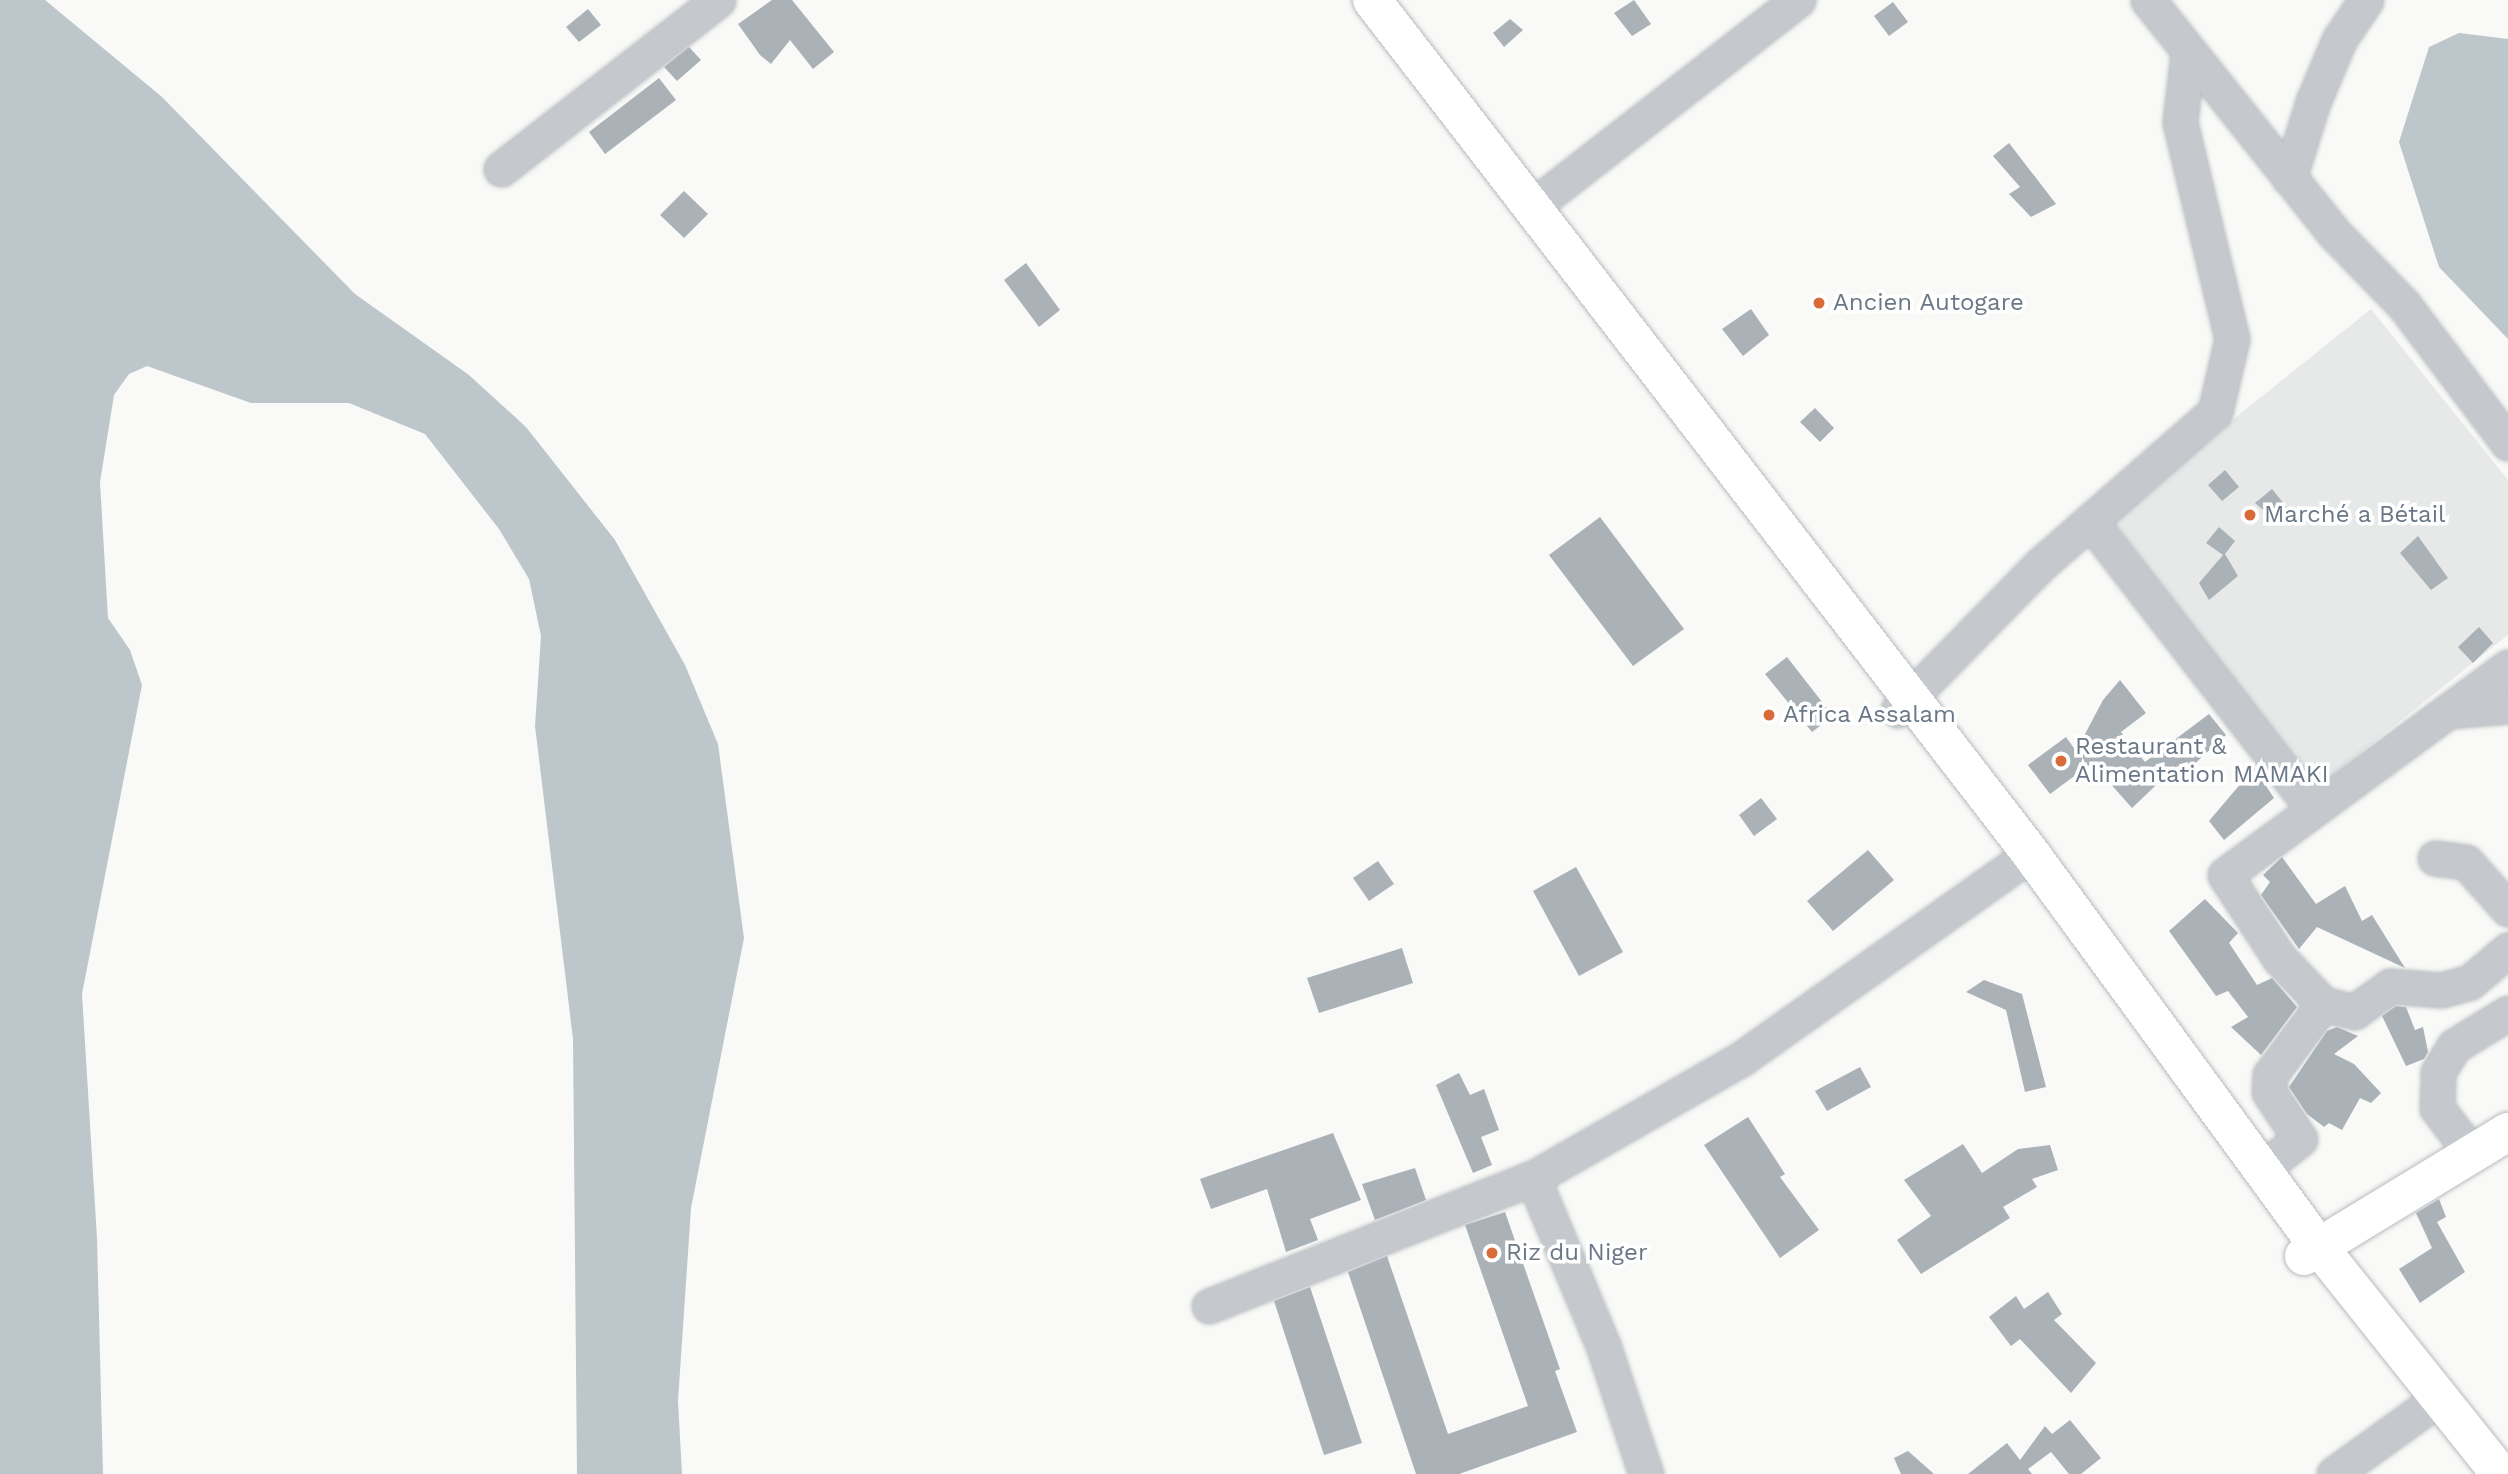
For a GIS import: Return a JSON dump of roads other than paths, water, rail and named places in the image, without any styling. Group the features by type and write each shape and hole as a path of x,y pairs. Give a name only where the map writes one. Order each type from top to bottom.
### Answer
{"main road":[{"path":"1351,0 1905,704 2262,1169 2312,1252 2500,1474"},
{"path":"1372,0 1533,206 1905,704"},
{"path":"2024,859 2424,1409 2475,1474"},
{"path":"2312,1252 2508,1132"}],"street":[{"path":"501,169 718,0"},
{"path":"1533,206 1798,0"},
{"path":"2148,0 2333,232 2404,305 2508,443"},
{"path":"2290,178 2313,102 2339,40 2367,0"},
{"path":"1905,704 1931,672 2090,521 2215,412 2232,339 2180,122 2188,53"},
{"path":"2090,521 2313,809"},
{"path":"2508,667 2225,875 2280,959 2323,1004 2354,1012 2390,986 2441,990 2470,982 2508,950"},
{"path":"2447,711 2508,706"},
{"path":"2435,858 2466,862 2508,909"},
{"path":"1209,1306 1533,1178 1741,1059 2024,859"},
{"path":"2470,982 2503,1014 2454,1046 2438,1072 2437,1108 2472,1154"},
{"path":"2262,1169 2300,1139 2269,1092 2270,1075 2323,1004"},
{"path":"1533,1178 1604,1348 1646,1474"},
{"path":"2334,1474 2424,1409"}],"place":[{"name":"Ancien Autogare","path":"1819,303"},
{"name":"Marché a Bétail","path":"2250,515"},
{"name":"Africa Assalam","path":"1769,715"},
{"name":"Restaurant & Alimentation MAMAKI","path":"2061,761"},
{"name":"Riz du Niger","path":"1492,1253"}]}
